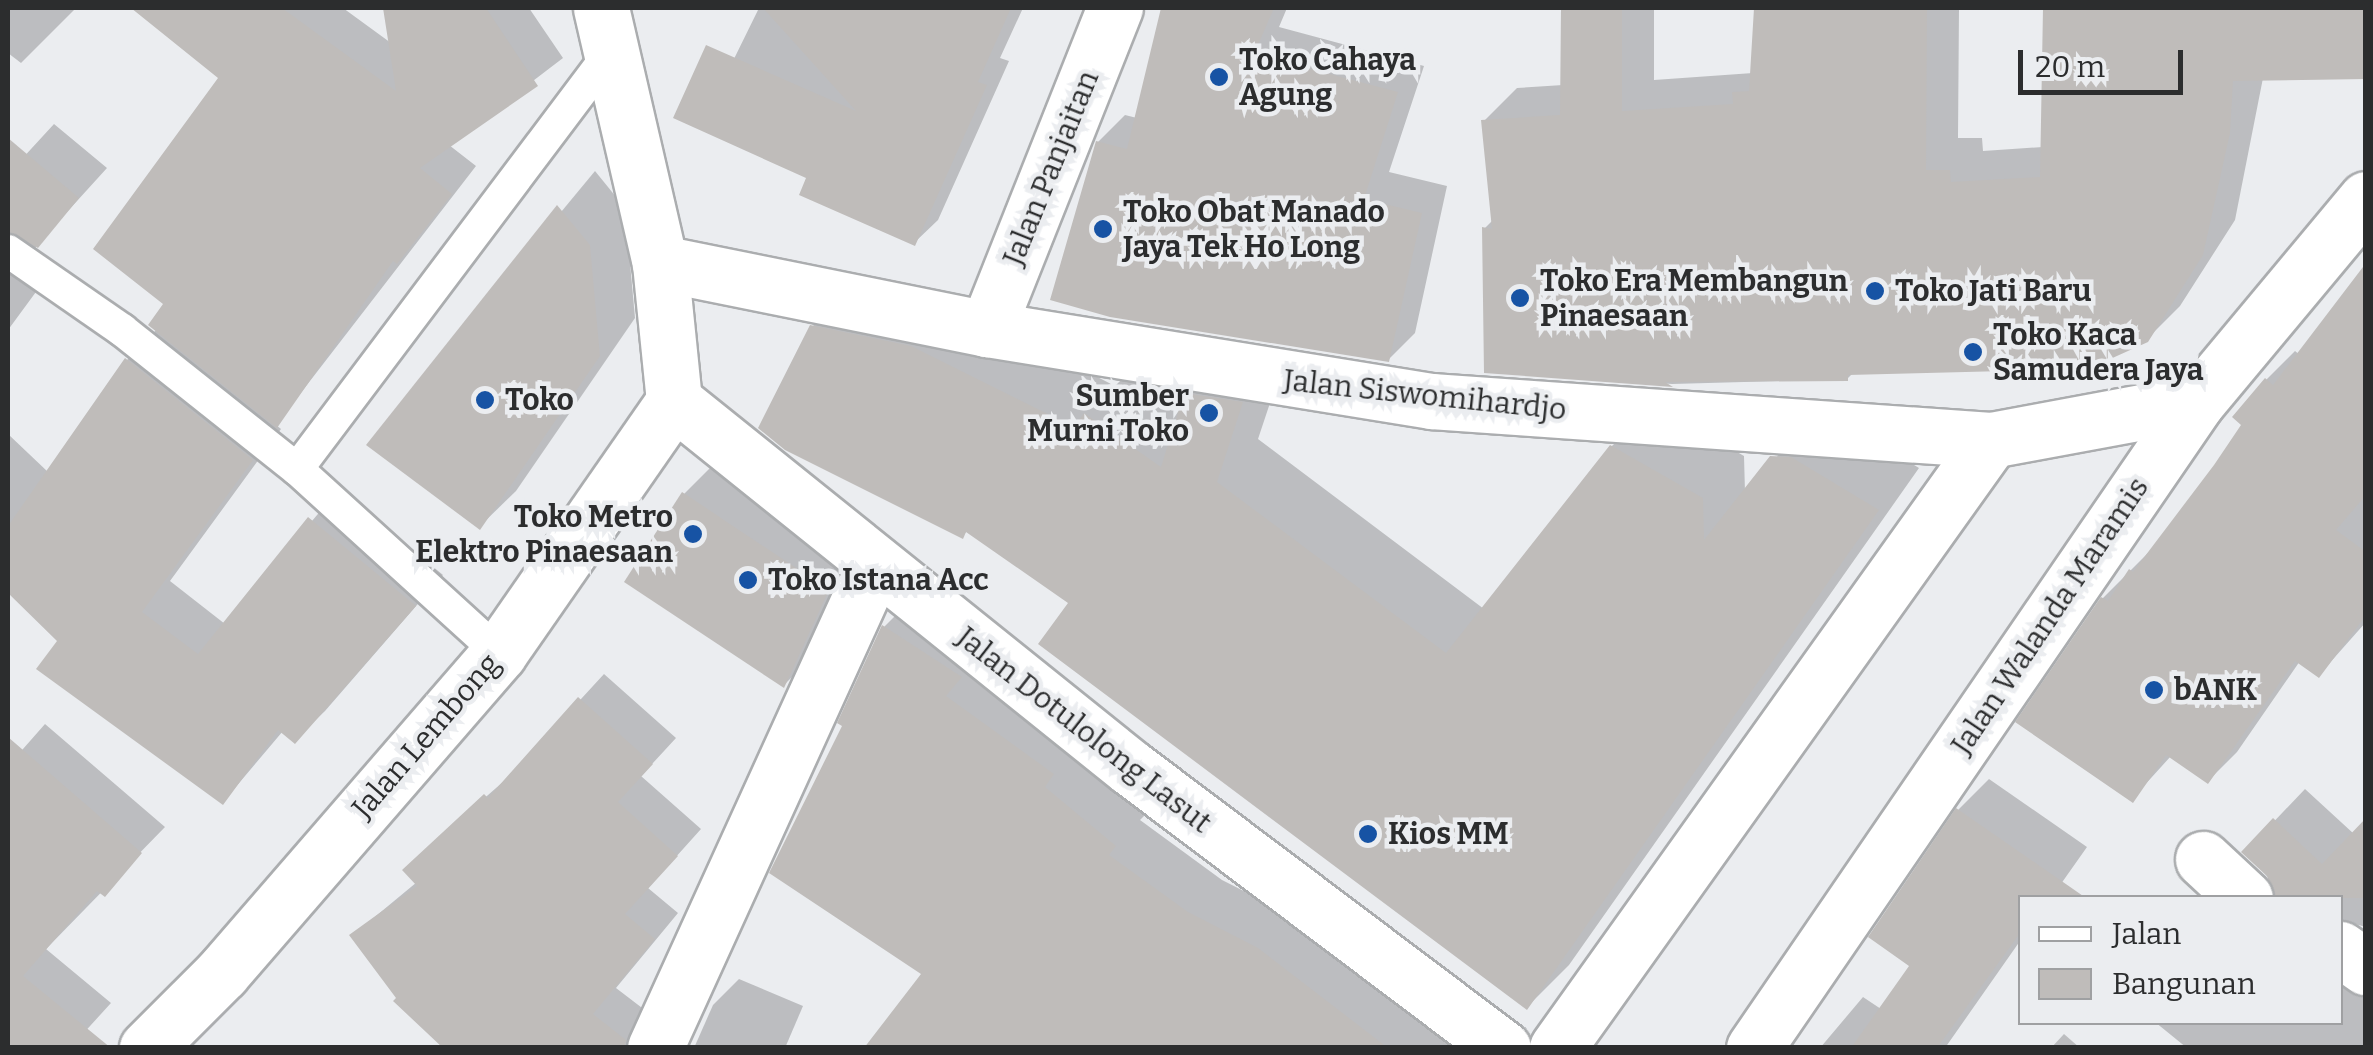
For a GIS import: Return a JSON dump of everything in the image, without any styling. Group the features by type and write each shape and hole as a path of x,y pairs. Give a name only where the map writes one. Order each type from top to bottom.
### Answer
{"main road":[{"name":"Jalan Panjaitan","path":"987,329 1115,8"},
{"path":"605,30 660,263 674,401"},
{"name":"Jalan Walanda Maramis","path":"1754,1048 2197,402 2366,199"},
{"name":"Jalan Siswomihardjo","path":"660,263 1197,368 1431,401 1991,440 2197,402"},
{"name":"Jalan Dotulolong Lasut","path":"674,401 874,566 1504,1048"},
{"name":"Jalan Lembong","path":"148,1048 222,972 499,653 674,401"},
{"path":"1556,1048 1991,440"},
{"path":"656,1048 874,566"},
{"path":"2204,859 2242,895"},
{"path":"2343,950 2366,967"}],"lane":[{"path":"297,468 605,30"},
{"path":"8,251 122,330 297,468 499,653"}],"building":[{"path":"131,8 282,8 396,91 383,8 486,8 538,86 420,168 452,194 397,264 393,261 277,428 148,325 163,304 93,249 218,78"},
{"path":"763,8 1011,8 978,82 987,85 915,246 799,195 806,178 673,118 706,45 856,111"},
{"path":"1161,8 1274,8 1254,54 1398,92 1364,199 1422,213 1389,362 1110,317 1050,300 1096,141 1127,149"},
{"path":"1561,8 1622,8 1622,111 1733,104 1732,92 1749,91 1754,8 1927,8 1926,170 1950,170 1951,182 2040,177 2043,8 2366,8 2366,79 2233,81 2230,133 2203,255 2148,342 2088,369 1848,375 1848,381 1665,382 1673,387 1484,373 1482,227 1492,229 1481,120 1560,115"},
{"path":"8,138 79,198 38,248 8,231"},
{"name":"Toko","path":"557,205 590,245 600,356 480,530 366,445"},
{"path":"2366,263 2366,495 2336,530 2366,552 2366,615 2319,678 2295,661 2208,784 2166,755 2133,803 2015,722 2101,597 2108,601 2129,569 2133,572 2214,465 2241,425 2232,417 2265,378 2273,385"},
{"path":"810,325 911,346 1074,427 1084,413 1161,467 1184,393 1243,402 1217,482 1446,653 1610,445 1703,498 1704,540 1770,456 1791,457 1879,510 1527,1010 1038,644 1068,603 966,532 963,539 785,450 758,428"},
{"path":"125,358 253,460 142,612 198,654 308,517 416,606 295,744 278,730 223,805 36,669 57,641 8,593 8,526"},
{"path":"682,492 829,590 784,688 624,582"},
{"path":"882,625 962,677 946,696 1054,774 1045,787 1116,846 1109,855 1188,912 1258,948 1388,1048 864,1048 921,974 769,873 842,726 837,723"},
{"path":"578,697 653,764 618,802 678,856 625,914 655,939 593,1014 626,1040 624,1048 443,1048 393,1001 396,998 349,935 417,886 402,870 484,794 488,798"},
{"path":"8,737 142,853 105,897 97,891 23,976 111,1048 8,1048"},
{"path":"1956,808 2082,895 2018,895 2018,936 1937,1048 1851,1048 1909,966 1868,937"},
{"path":"2273,818 2322,864 2366,818 2366,898 2274,895 2267,876 2241,852"}],"place":[{"name":"Toko Cahaya Agung","path":"1219,77"},
{"name":"Toko Obat Manado Jaya Tek Ho Long","path":"1103,229"},
{"name":"Toko Jati Baru","path":"1875,291"},
{"name":"Toko Era Membangun Pinaesaan","path":"1520,298"},
{"name":"Toko Kaca Samudera Jaya","path":"1973,352"},
{"name":"Toko","path":"485,400"},
{"name":"Sumber Murni Toko","path":"1209,413"},
{"name":"Toko Metro Elektro Pinaesaan","path":"693,534"},
{"name":"Toko Istana Acc","path":"748,580"},
{"name":"bANK","path":"2154,690"},
{"name":"Kios MM","path":"1368,834"}]}
